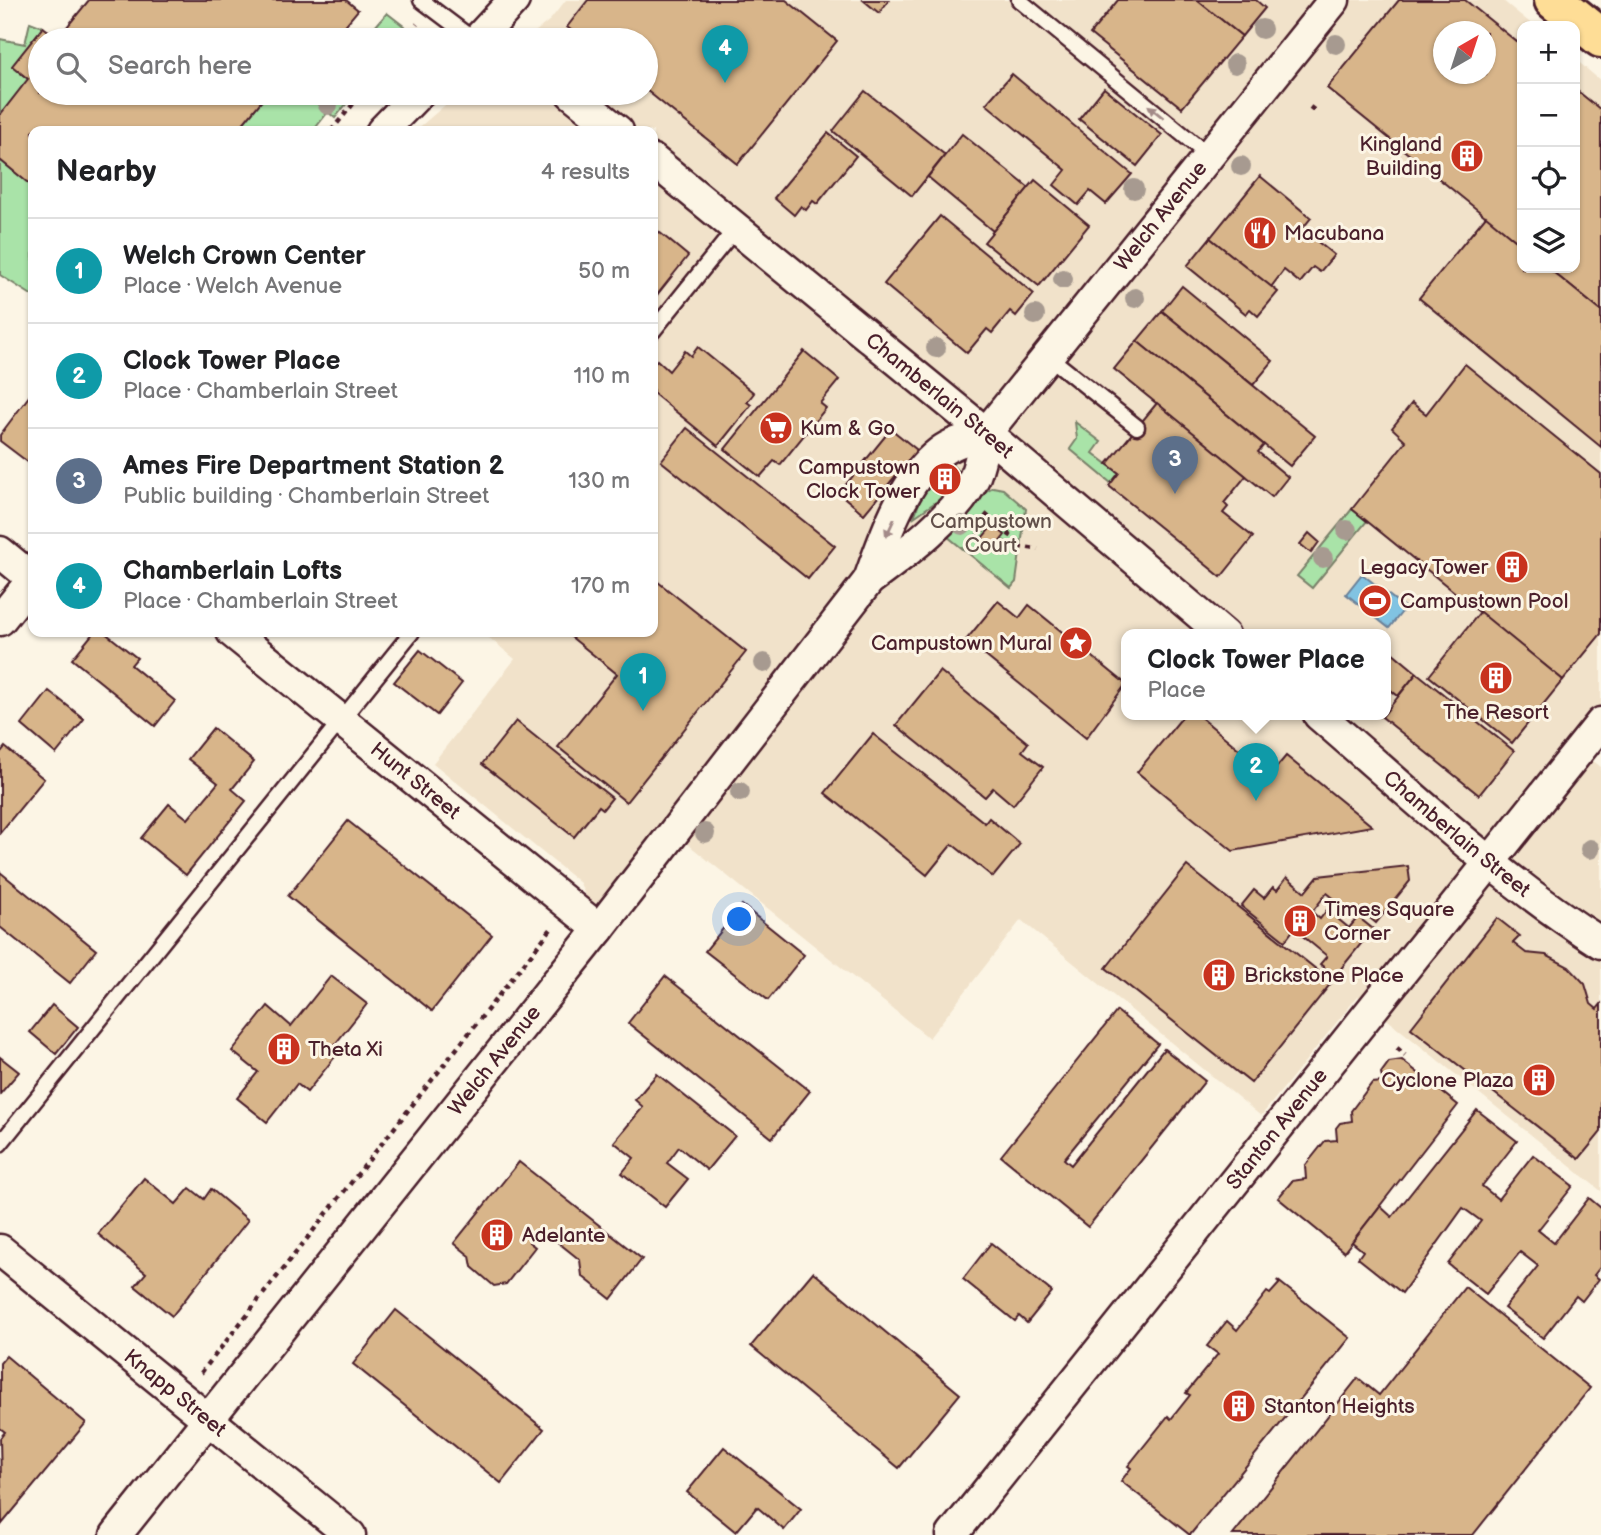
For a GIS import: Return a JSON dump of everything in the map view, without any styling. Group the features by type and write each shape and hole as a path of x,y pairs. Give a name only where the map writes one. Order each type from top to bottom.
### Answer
{"main road":[{"path":"1554,0 1601,38"}],"street":[{"path":"494,28 514,0"},
{"name":"Welch Avenue","path":"869,580 895,562 952,507 974,478 986,433 1334,0"},
{"path":"387,126 407,105"},
{"path":"586,105 612,126"},
{"name":"Chamberlain Street","path":"658,164 986,433 1217,629"},
{"name":"Welch Avenue","path":"116,1535 599,929 869,580 890,527 917,478 942,451 986,433"},
{"path":"0,552 28,575"},
{"path":"0,620 28,585"},
{"name":"Hunt Street","path":"238,637 599,929"},
{"name":"Chamberlain Street","path":"1324,720 1491,861 1601,943"},
{"name":"Stanton Avenue","path":"952,1535 1601,723"},
{"name":"Knapp Street","path":"0,1250 350,1535"}],"lane":[{"path":"421,0 472,28"},
{"path":"1019,0 1209,156"},
{"path":"658,325 736,228"},
{"path":"1048,356 1138,427"},
{"path":"0,1144 408,637"}],"path":[{"path":"413,28 421,18"},
{"path":"335,126 352,105"},
{"path":"980,510 992,519 1010,536 996,554 976,537 992,519"},
{"path":"1003,545 1038,549"},
{"path":"196,1379 554,924"},
{"path":"1397,1048 1405,1055"}],"shaded area":[{"path":"566,0 1502,0 1528,21 1517,21 1517,273 1580,273 1580,63 1601,81 1601,738 1587,756 1601,767 1601,1191 1358,996 1261,1116 1021,920 929,1038 674,833 599,929 580,883 433,763 515,659 488,637 658,637 658,126 421,126 445,105 658,105 658,28 540,28"}],"green space":[{"path":"387,13 405,27 404,28 374,28"},
{"path":"30,22 43,27 42,28 29,28"},
{"path":"28,31 28,46 12,66 28,79 0,115 0,39 25,44"},
{"path":"258,105 345,105 335,118 328,112 317,126 241,126"},
{"path":"0,160 28,183 28,293 0,275"},
{"path":"1075,422 1101,442 1093,453 1119,473 1111,483 1070,449 1077,439"},
{"path":"947,460 961,474 943,497 914,517 926,484"},
{"name":"Campustown Court","path":"993,487 1003,489 1026,509 1016,582 1011,588 947,536 983,493"},
{"path":"1352,509 1367,521 1312,588 1297,576"}],"water":[{"name":"Campustown Pool","path":"1362,574 1405,608 1389,628 1346,594"}],"building":[{"path":"89,0 346,0 358,10 343,28 66,28"},
{"path":"588,0 786,0 837,41 738,164 658,100 658,28 567,27"},
{"path":"863,0 889,0 879,13"},
{"path":"1118,0 1197,0 1242,36 1182,108 1090,34"},
{"path":"1197,0 1256,0 1265,8 1242,36"},
{"name":"Kingland Building","path":"1399,0 1465,0 1491,21 1433,21 1433,84 1496,84 1496,25 1517,42 1517,242 1327,88"},
{"path":"28,46 28,79 12,66"},
{"path":"1012,74 1132,174 1106,204 1090,191 1078,205 1054,185 1066,170 986,104"},
{"path":"28,79 28,105 258,105 241,126 28,126 28,183 0,160 0,115"},
{"path":"1104,88 1162,135 1137,166 1079,119"},
{"path":"865,91 945,155 912,196 833,131"},
{"path":"1580,93 1601,110 1601,311 1554,273 1580,273"},
{"path":"828,133 856,156 817,204 813,201 806,210 801,206 794,215 774,198"},
{"path":"962,134 1029,188 993,231 928,177"},
{"name":"Macubana","path":"1260,176 1311,218 1302,229 1334,255 1320,272 1313,267 1300,283 1284,270 1271,287 1210,238"},
{"path":"1035,180 1089,225 1039,286 984,242"},
{"path":"940,216 1034,294 1016,316 1010,311 992,333 987,329 967,353 884,284"},
{"path":"1486,216 1517,242 1517,273 1554,273 1601,311 1601,447 1419,298"},
{"path":"658,231 688,256 658,294"},
{"path":"1210,238 1278,292 1258,316 1250,309 1246,314 1187,266"},
{"path":"1182,286 1273,361 1253,385 1162,311"},
{"path":"1162,311 1315,436 1290,466 1137,341"},
{"path":"1137,341 1264,445 1258,452 1288,477 1272,497 1114,369"},
{"path":"698,347 754,393 747,402 751,405 718,446 658,397 658,361 669,371 685,351 691,356"},
{"name":"Kum & Go","path":"804,351 839,380 820,403 826,408 780,465 774,461 760,477 725,449"},
{"name":"Legacy Tower","path":"1465,364 1601,474 1601,634 1563,680 1352,509 1406,441 1392,428 1412,403 1426,414"},
{"path":"28,398 28,462 0,441 0,435"},
{"path":"1157,403 1246,476 1224,503 1228,507 1223,513 1253,537 1221,577 1109,486 1119,473 1107,464"},
{"path":"687,428 835,546 808,579 661,461"},
{"name":"Kum & Go","path":"891,429 917,450 864,514 839,493"},
{"path":"993,525 1005,535 995,548 982,538"},
{"path":"1309,533 1319,542 1311,553 1300,544"},
{"path":"658,582 746,652 626,802 558,747 617,674 571,637 658,637"},
{"path":"998,601 1019,618 1029,605 1121,680 1121,691 1086,738 966,640"},
{"name":"The Resort","path":"1480,612 1563,680 1512,743 1429,676"},
{"path":"90,637 110,637 137,658 131,665 175,701 155,726 72,659"},
{"path":"420,650 462,683 437,715 394,682"},
{"path":"1391,651 1417,673 1398,696 1391,690"},
{"path":"940,671 1028,743 1022,751 1043,767 1013,805 993,788 985,797 896,725"},
{"path":"1417,673 1514,751 1479,795 1386,720 1391,720 1391,706"},
{"path":"49,691 84,719 56,754 22,725"},
{"path":"1180,720 1204,720 1270,775 1286,756 1372,826 1233,851 1137,772"},
{"path":"516,721 612,798 603,809 599,806 574,837 482,764"},
{"path":"213,728 254,762 232,789 246,801 186,875 141,838 169,804 188,819 218,783 188,759"},
{"path":"873,734 985,823 989,818 1020,844 993,877 952,844 927,875 825,793"},
{"path":"5,747 44,779 0,833 0,753"},
{"path":"348,821 492,935 432,1011 288,896"},
{"name":"Brickstone Place","path":"1187,866 1332,982 1251,1083 1106,968"},
{"name":"Times Square Corner","path":"1408,866 1410,881 1376,923 1358,908 1353,914 1327,893 1312,912 1320,919 1327,910 1349,928 1358,917 1373,929 1335,976 1320,964 1327,956 1294,929 1285,941 1241,906 1254,890 1264,898 1273,887 1277,890 1287,877 1305,892 1318,876"},
{"path":"0,872 96,950 70,983 0,927"},
{"path":"742,905 804,955 768,1000 705,951"},
{"name":"Cyclone Plaza","path":"1497,918 1520,936 1513,943 1526,953 1546,955 1569,967 1585,984 1591,1004 1597,1009 1601,1004 1601,1132 1579,1159 1411,1028"},
{"name":"Theta Xi","path":"331,976 367,1004 332,1048 338,1053 307,1092 297,1084 267,1122 237,1098 258,1072 232,1051 268,1006 291,1026"},
{"path":"665,976 810,1091 772,1138 628,1023"},
{"path":"52,1005 78,1027 56,1054 30,1032"},
{"path":"1117,1011 1158,1044 1064,1159 1071,1165 1164,1049 1205,1081 1088,1227 1001,1156"},
{"path":"0,1057 19,1072 0,1094"},
{"path":"1402,1060 1458,1105 1344,1252 1278,1198 1292,1181 1306,1179 1305,1166 1325,1141 1337,1140 1336,1128 1340,1123 1352,1121 1351,1111 1372,1083 1383,1082 1381,1073 1389,1062"},
{"path":"657,1074 735,1136 707,1170 679,1147 667,1163 688,1179 665,1207 622,1173 634,1158 614,1142 643,1107 635,1100"},
{"path":"1477,1110 1517,1141 1482,1186 1498,1199 1533,1155 1573,1186 1538,1230 1554,1243 1589,1198 1601,1208 1601,1266 1594,1275 1599,1279 1582,1301 1576,1296 1543,1338 1504,1308 1538,1266 1520,1252 1486,1294 1448,1264 1481,1221 1463,1208 1402,1293 1358,1258 1363,1251 1352,1242 1380,1206 1392,1217"},
{"name":"Adelante","path":"519,1162 642,1259 611,1299 582,1276 580,1260 540,1228 529,1242 535,1247 506,1284 494,1286 472,1267 470,1256 454,1243"},
{"path":"144,1178 176,1204 190,1188 204,1199 211,1189 248,1220 172,1316 135,1286 146,1273 98,1234"},
{"path":"991,1243 1052,1292 1027,1323 1019,1316 1015,1321 963,1279"},
{"path":"813,1272 960,1394 899,1468 751,1346"},
{"name":"Stanton Heights","path":"1277,1280 1350,1338 1190,1535 1121,1481 1131,1468 1128,1466 1168,1416 1171,1419 1190,1395 1186,1393 1218,1354 1207,1346 1227,1321 1237,1330 1267,1292 1270,1294 1279,1284"},
{"path":"1465,1287 1590,1388 1473,1535 1233,1535 1358,1378 1379,1395"},
{"path":"396,1310 544,1429 501,1483 353,1364"},
{"path":"6,1356 86,1423 2,1524 0,1438 5,1432 0,1428 0,1363"},
{"path":"724,1447 801,1509 784,1530 757,1507 736,1532 687,1492"}],"place":[{"name":"Chamberlain Lofts","path":"725,83"},
{"name":"Kingland Building","path":"1467,156"},
{"name":"Macubana","path":"1260,233"},
{"name":"Kum & Go","path":"776,428"},
{"name":"Campustown Clock Tower","path":"945,479"},
{"name":"Ames Fire Department Station 2","path":"1175,494"},
{"name":"Legacy Tower","path":"1512,567"},
{"name":"Campustown Pool","path":"1375,601"},
{"name":"Campustown Mural","path":"1076,643"},
{"name":"The Resort","path":"1496,678"},
{"name":"Welch Crown Center","path":"643,711"},
{"name":"Clock Tower Place","path":"1256,801"},
{"name":"Times Square Corner","path":"1300,921"},
{"name":"Brickstone Place","path":"1219,975"},
{"name":"Theta Xi","path":"284,1049"},
{"name":"Cyclone Plaza","path":"1539,1080"},
{"name":"Adelante","path":"497,1235"},
{"name":"Stanton Heights","path":"1239,1406"}]}
